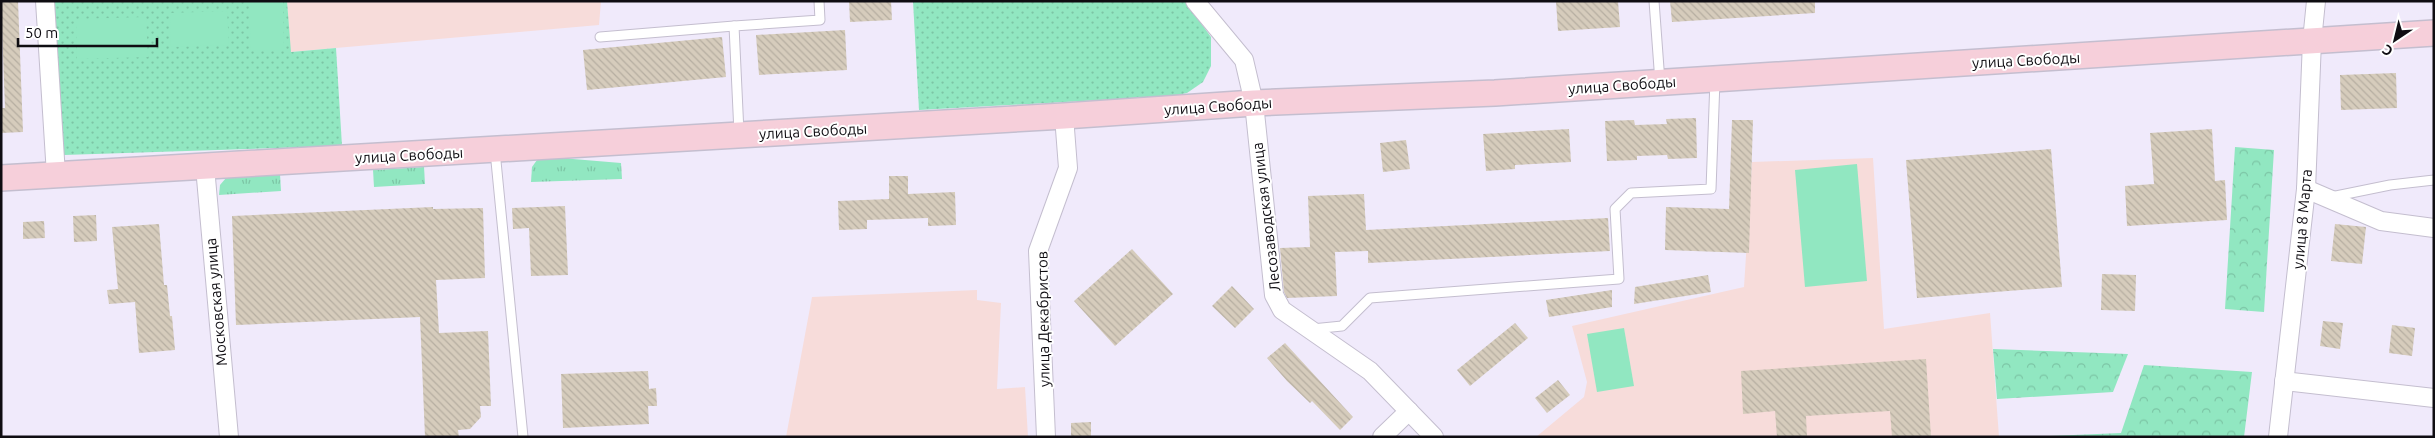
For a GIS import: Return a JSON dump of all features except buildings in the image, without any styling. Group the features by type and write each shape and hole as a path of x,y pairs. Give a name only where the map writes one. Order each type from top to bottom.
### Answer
{"street":[{"path":"45,1 56,174"},
{"name":"Лесозаводская улица","path":"1195,1 1244,60 1254,103 1274,295 1282,310 1370,371 1434,437"},
{"name":"улица 8 Марта","path":"2278,437 2306,189 2312,42 2316,1"},
{"name":"улица Свободы","path":"1,178 1064,116 1254,103 1495,93 2434,33"},
{"name":"улица Декабристов","path":"1046,437 1038,250 1068,168 1064,116"},
{"name":"Московская улица","path":"205,166 229,437"},
{"path":"2306,189 2381,221 2434,228"},
{"path":"2284,381 2434,398"},
{"path":"1382,437 1409,410"}],"lane":[{"path":"600,37 820,20 819,1"},
{"path":"1654,1 1660,82"},
{"path":"734,26 740,135"},
{"path":"1307,329 1342,326 1370,298 1619,280 1616,209 1631,193 1711,189 1715,79"},
{"path":"495,150 523,437"},
{"path":"2326,198 2390,184 2434,180"}],"shaded area":[{"path":"287,1 601,1 599,25 290,52"},
{"path":"1873,158 1884,329 1990,313 1999,437 1536,437 1584,397 1587,382 1572,326 1744,287 1752,162"},
{"path":"977,290 977,300 1001,303 997,389 1025,387 1028,437 786,437 812,297"}],"green space":[{"path":"53,1 287,1 291,52 336,48 342,146 64,155"},
{"path":"249,1 283,1 284,50 251,51"},
{"path":"913,1 1185,1 1211,37 1211,66 1203,82 1187,93 1173,96 919,110"},
{"path":"227,11 229,45 171,47 170,13"},
{"path":"146,17 148,57 77,59 76,19"},
{"path":"2235,147 2274,150 2264,312 2225,309"},
{"path":"549,157 621,163 622,179 531,182 532,167 537,160"},
{"path":"1857,164 1867,281 1805,287 1795,170"},
{"path":"424,167 425,184 374,187 373,170"},
{"path":"280,174 281,191 219,195 220,185 226,178"},
{"path":"1624,328 1634,386 1597,392 1587,334"},
{"path":"1993,349 2128,354 2113,392 1997,399"},
{"path":"2144,365 2252,372 2244,437 2025,437 2121,433"}]}
